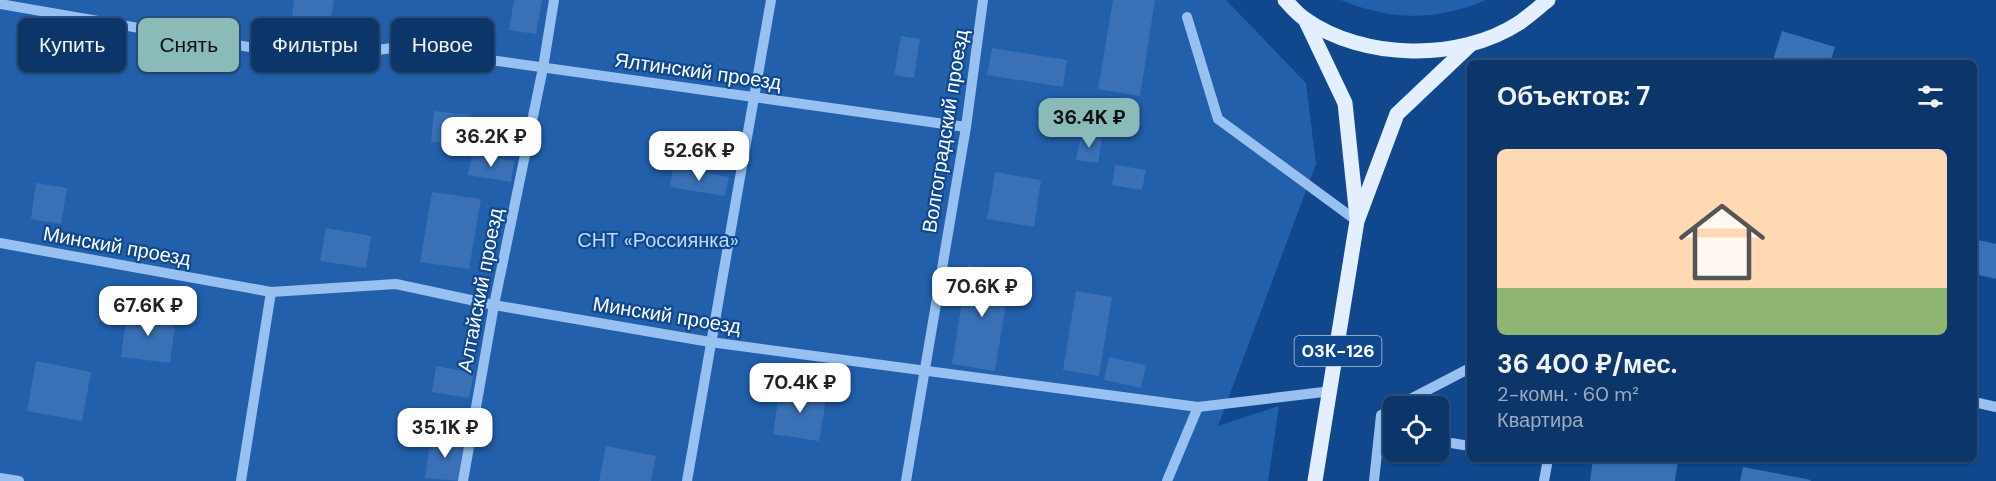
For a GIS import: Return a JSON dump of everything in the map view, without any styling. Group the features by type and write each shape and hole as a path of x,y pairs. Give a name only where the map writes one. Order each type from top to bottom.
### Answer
{"main road":[{"path":"1285,0 1305,19 1357,44 1414,52 1471,44 1518,24 1548,0"},
{"path":"1305,19 1345,103 1358,221"},
{"path":"1358,221 1397,114 1471,44"},
{"name":"03К-126","path":"1315,481 1332,391 1358,221"}],"lane":[{"name":"Алтайский проезд","path":"463,481 494,305 543,68 554,0"},
{"path":"687,481 771,0"},
{"name":"Волгоградский проезд","path":"906,481 966,127 983,0"},
{"name":"Ялтинский проезд","path":"0,4 318,59 398,47 966,127"},
{"path":"1187,17 1218,119 1358,221"},
{"name":"Минский проезд","path":"0,243 271,292 396,284 494,305 710,342 1198,407 1332,391"},
{"path":"241,481 271,292"},
{"path":"1418,396 1467,370"},
{"path":"1977,403 1996,407"},
{"path":"1167,481 1198,407"},
{"path":"1374,481 1381,415 1383,414"},
{"path":"1449,443 1467,446"},
{"path":"1544,481 1547,462"},
{"path":"0,478 19,481"}],"green space":[{"name":"СНТ «Россиянка»","path":"0,0 1226,0 1306,83 1316,164 1218,426 1279,406 1268,481 0,481"},
{"path":"1341,0 1486,0 1449,12 1414,16 1378,12"}],"building":[{"path":"294,0 334,0 331,18 292,18"},
{"path":"514,0 542,0 536,34 509,30"},
{"path":"1113,0 1155,0 1140,96 1098,89"},
{"path":"1782,31 1835,47 1831,60 1773,60"},
{"path":"901,36 920,39 914,78 894,75"},
{"path":"992,48 1067,60 1063,87 987,75"},
{"path":"434,111 469,115 465,145 431,142"},
{"path":"1081,134 1102,138 1098,163 1076,160"},
{"path":"472,155 514,161 511,182 468,175"},
{"path":"1115,165 1146,170 1142,190 1112,185"},
{"path":"673,168 729,177 725,196 670,187"},
{"path":"995,172 1041,180 1034,227 987,219"},
{"path":"36,183 67,188 61,224 31,219"},
{"path":"432,192 481,199 469,269 420,262"},
{"path":"326,228 371,236 366,268 320,261"},
{"path":"1977,240 1996,244 1996,279 1977,275"},
{"path":"968,265 1011,272 995,371 952,364"},
{"path":"1076,291 1112,297 1099,376 1063,370"},
{"path":"127,311 176,317 170,363 121,357"},
{"path":"1109,357 1146,365 1141,388 1104,380"},
{"path":"36,361 91,372 82,421 27,411"},
{"path":"436,366 474,373 469,398 432,392"},
{"path":"780,387 827,394 819,441 773,434"},
{"path":"431,437 466,442 459,481 425,478"},
{"path":"606,446 656,456 651,481 599,481"},
{"path":"1593,462 1678,462 1675,481 1590,481"},
{"path":"1743,467 1811,480 1740,481"}]}
